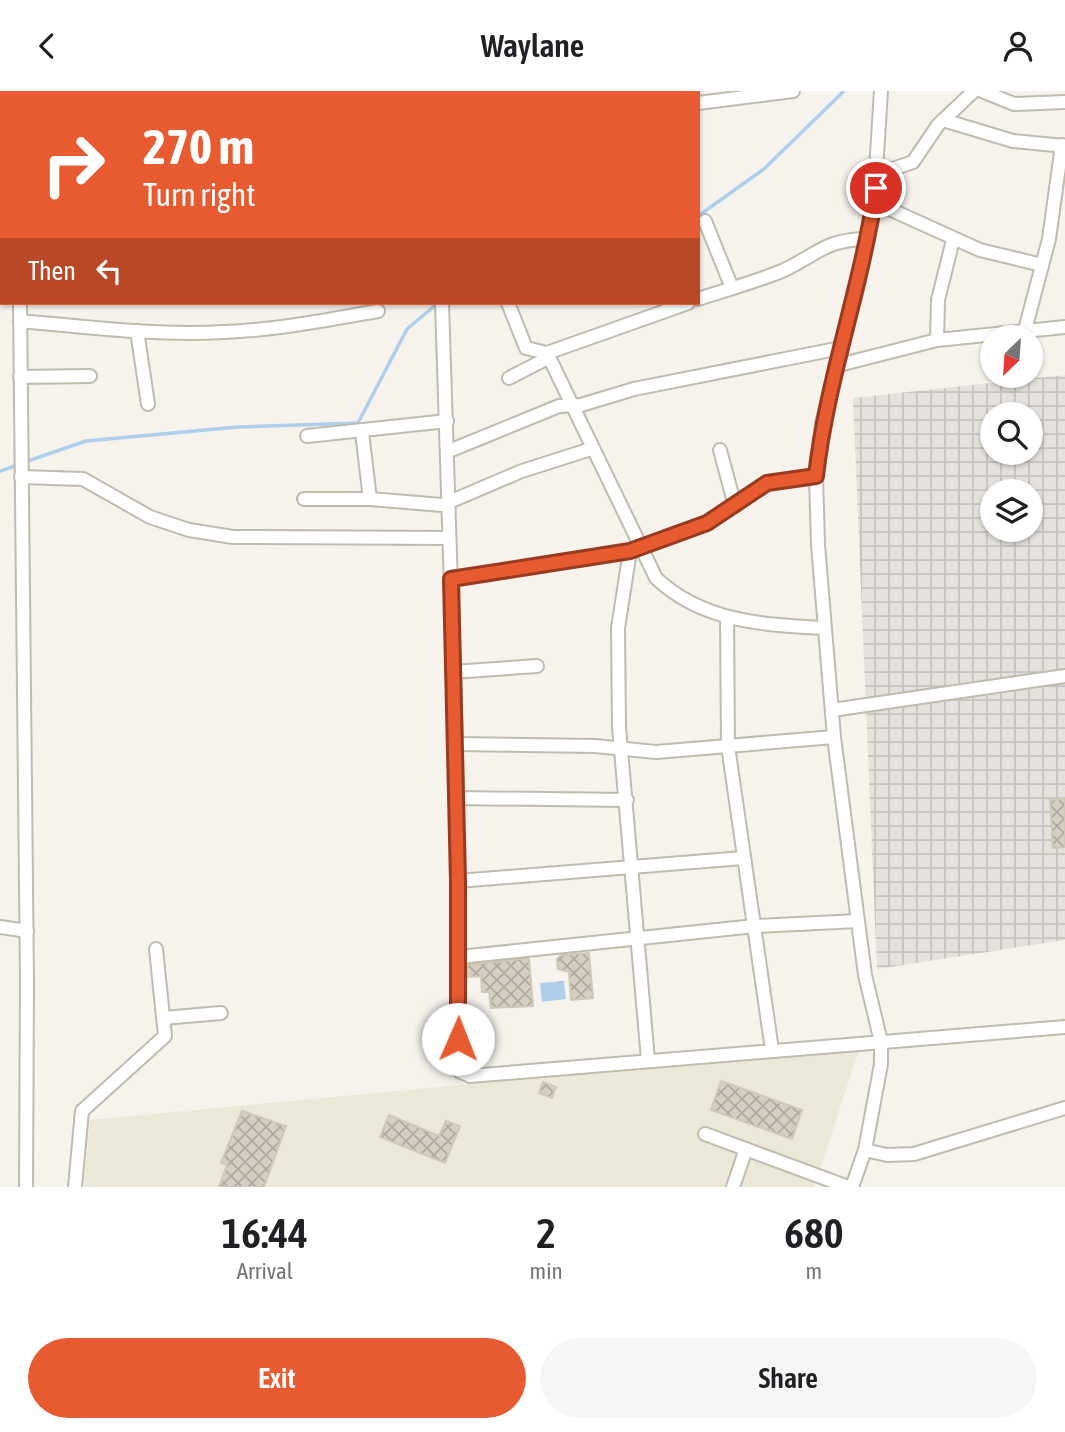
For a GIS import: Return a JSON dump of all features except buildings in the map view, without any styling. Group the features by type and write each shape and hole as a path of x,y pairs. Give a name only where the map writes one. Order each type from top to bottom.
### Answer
{"street":[{"path":"700,103 793,91"},
{"path":"705,1134 850,1187 865,1150 881,1064 881,1042 867,988 834,737 824,628 816,476 822,423 874,202 878,174 881,91"},
{"path":"878,174 914,162 943,120 974,91"},
{"path":"982,91 1014,104 1065,102"},
{"path":"943,120 1013,141 1064,145 1051,226 1026,325"},
{"path":"874,202 953,240 995,254 1042,265"},
{"path":"705,221 732,288"},
{"path":"700,298 779,272 829,244 844,239 867,239"},
{"path":"937,340 940,288 953,240"},
{"path":"20,305 27,931 26,1187"},
{"path":"442,305 449,451 452,672 456,744 459,957 457,1066 463,1075 1065,1027"},
{"path":"509,305 526,348 548,355 635,549 666,588 696,607 727,617 824,628"},
{"path":"509,378 548,355 550,349 682,305"},
{"path":"20,321 137,331 225,333 312,323 378,311"},
{"path":"1043,329 1065,327"},
{"path":"137,331 148,404"},
{"path":"835,366 937,340 980,335"},
{"path":"449,451 559,406 759,362 841,348"},
{"path":"20,377 90,376"},
{"path":"307,436 447,421"},
{"path":"362,432 370,499"},
{"path":"304,499 370,499 435,505 450,503 461,495 591,449"},
{"path":"720,450 735,506"},
{"path":"21,474 83,479 150,517 189,530 233,537 450,538"},
{"path":"451,579 635,549 707,523 767,483 816,476"},
{"path":"635,549 618,641 631,867 648,1060"},
{"path":"727,617 727,745 772,1050"},
{"path":"452,672 537,666"},
{"path":"832,710 1065,675"},
{"path":"456,744 595,746 623,751 656,752 834,737"},
{"path":"455,798 627,800"},
{"path":"458,881 743,858"},
{"path":"459,957 755,926 858,921"},
{"path":"0,927 27,931"},
{"path":"75,1187 82,1111 165,1036 156,949"},
{"path":"163,1018 221,1013"},
{"path":"865,1150 887,1155 914,1154 1065,1108"},
{"path":"733,1187 746,1149"}],"shaded area":[{"path":"1065,375 1065,940 877,969 853,398 980,384 980,389 1043,389 1043,377"},
{"path":"860,1047 814,1187 84,1187 90,1120"}],"water":[{"path":"564,981 566,999 542,1002 540,983"}],"waterway":[{"path":"700,215 764,169 843,92"},
{"path":"25,462 86,441 238,427 358,423 407,329 436,305"},
{"path":"0,471 18,465"}],"route":[{"path":"458,1039 456,744 451,579 630,551 697,528 730,511 767,483 816,476 822,423 859,281 876,188"}]}
